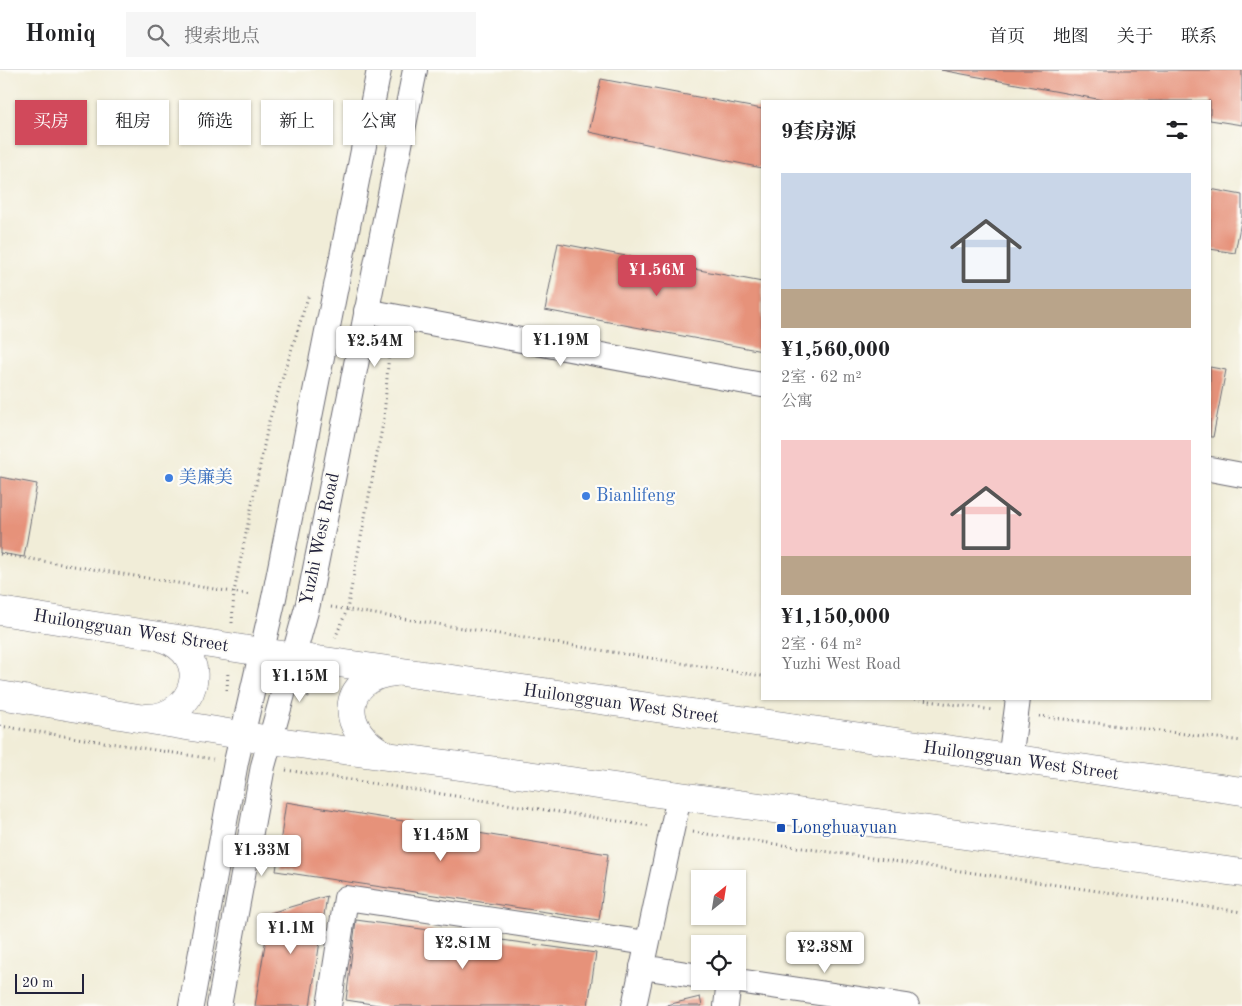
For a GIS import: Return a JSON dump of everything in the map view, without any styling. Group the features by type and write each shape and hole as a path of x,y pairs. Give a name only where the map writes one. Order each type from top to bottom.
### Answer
{"main road":[{"name":"Huilongguan West Street","path":"0,611 293,657 1010,760 1242,791"},
{"path":"129,716 152,718 171,713 184,701 194,677 192,660 181,647 167,639 147,634"},
{"path":"395,757 379,751 363,740 353,724 351,708 358,691 370,680 385,673 407,673"},
{"path":"0,695 270,740 1242,873"}],"street":[{"name":"Yuzhi West Road","path":"191,1006 242,735 261,652 379,70"},
{"name":"Yuzhi West Road","path":"219,1006 261,776 308,604 414,70"},
{"path":"366,311 761,385"},
{"path":"1211,469 1242,475"},
{"path":"1010,760 1017,706"},
{"path":"634,1006 679,797"},
{"path":"329,1006 346,898 647,943"},
{"path":"642,967 691,975"},
{"path":"746,982 907,1006"},
{"path":"726,1006 729,990"}],"path":[{"path":"240,565 269,421 310,289"},
{"path":"0,554 230,591"},
{"path":"369,613 761,676"},
{"path":"930,700 1017,706 1242,741"},
{"path":"0,726 197,756"},
{"path":"335,777 672,829 1242,912"}],"building":[{"path":"941,70 1242,70 1242,125 1211,120 1211,100 1103,100"},
{"path":"601,79 761,109 761,168 589,132"},
{"path":"1211,189 1242,195 1242,216 1235,253 1211,249"},
{"path":"558,243 761,282 761,351 545,310"},
{"path":"1211,367 1226,370 1213,437 1211,437"},
{"path":"0,477 37,484 24,557 0,553"},
{"path":"286,802 608,854 599,920 276,871"},
{"path":"327,896 310,1006 255,1006 270,913"},
{"path":"356,920 596,953 588,1006 385,1006 346,1000"},
{"path":"700,997 702,1006 667,1006 667,1005"}],"place":[{"name":"美廉美","path":"169,478"},
{"name":"Bianlifeng","path":"586,496"},
{"name":"Longhuayuan","path":"781,828"}]}
